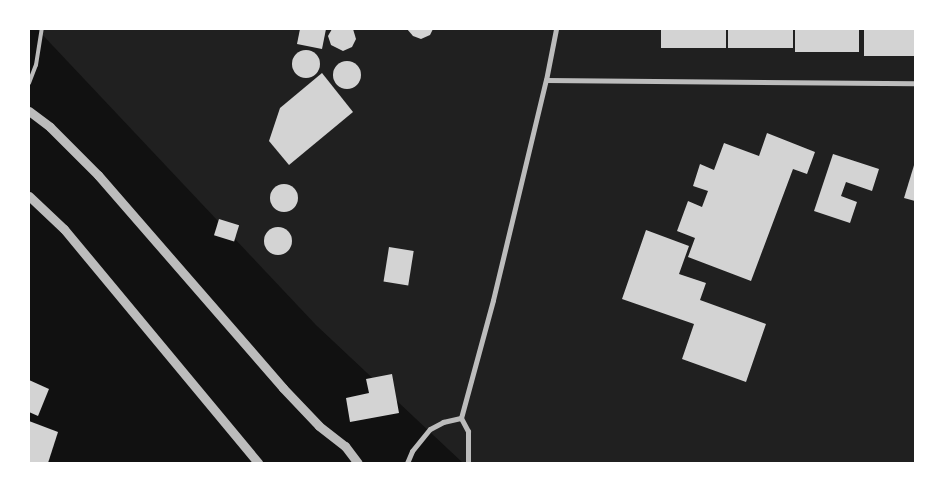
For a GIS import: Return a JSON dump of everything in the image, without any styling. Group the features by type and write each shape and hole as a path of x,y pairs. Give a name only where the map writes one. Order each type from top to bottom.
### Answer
{"street":[{"path":"468,463 468,431 461,418 493,300 546,80 556,29"},
{"path":"546,80 915,83"},
{"path":"29,110 50,127 98,175 282,388 320,426 345,446 358,463"},
{"path":"29,196 64,229 258,463"},
{"path":"407,463 412,451 430,428 443,422 461,418"}],"lane":[{"path":"29,83 36,64 42,29"}],"shaded area":[{"path":"37,29 915,29 915,463 463,463 316,325"}],"building":[{"path":"300,29 326,29 322,49 297,44"},
{"path":"332,29 353,29 356,39 352,47 343,51 331,45 328,36"},
{"path":"407,29 433,29 430,35 421,39 413,36"},
{"path":"661,29 726,29 726,48 661,48"},
{"path":"728,29 793,29 793,48 728,48"},
{"path":"795,29 859,29 859,52 795,52"},
{"path":"864,29 915,29 915,56 864,56"},
{"path":"306,50 316,54 320,64 316,74 306,78 296,74 292,64 296,54"},
{"path":"347,61 357,65 361,75 357,85 347,89 337,85 333,75 337,65"},
{"path":"322,73 353,112 289,165 269,141 280,108"},
{"path":"767,133 815,152 807,174 793,169 751,281 688,257 695,238 677,231 688,201 702,207 708,191 693,186 700,164 714,170 724,143 759,156"},
{"path":"833,154 879,169 872,191 846,182 841,196 857,202 850,223 814,211"},
{"path":"915,162 915,201 904,198"},
{"path":"284,184 294,188 298,198 294,208 284,212 274,208 270,198 274,188"},
{"path":"219,219 239,225 234,241 214,235"},
{"path":"278,227 288,231 292,241 288,251 278,255 268,251 264,241 268,231"},
{"path":"646,230 689,246 679,274 706,283 700,300 766,324 746,382 682,359 694,324 622,299"},
{"path":"389,247 414,251 408,285 384,282"},
{"path":"392,374 399,413 350,422 346,398 369,393 366,379"},
{"path":"29,380 49,389 38,416 29,412"},
{"path":"29,421 58,432 48,463 29,463"}]}
